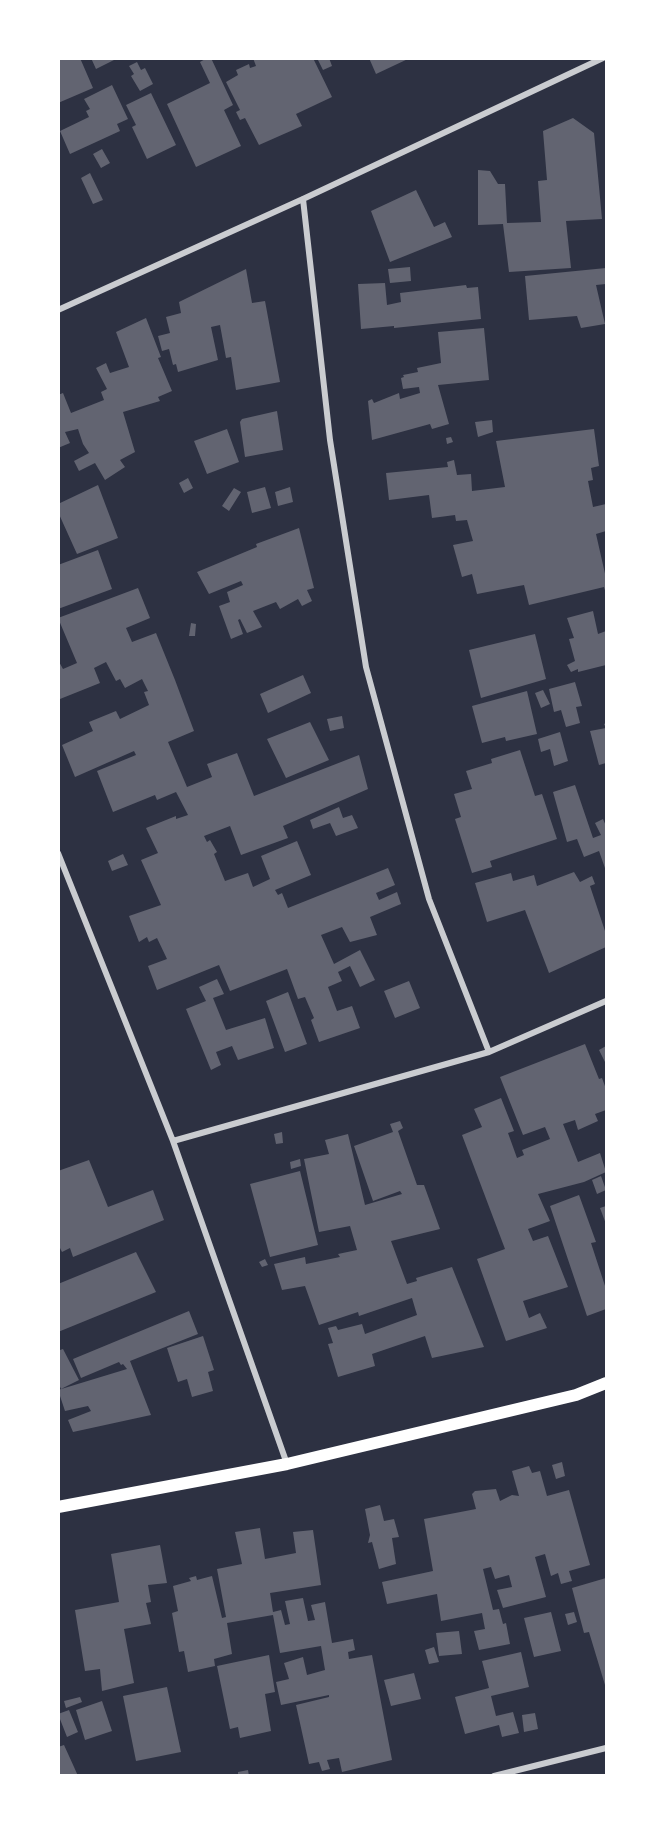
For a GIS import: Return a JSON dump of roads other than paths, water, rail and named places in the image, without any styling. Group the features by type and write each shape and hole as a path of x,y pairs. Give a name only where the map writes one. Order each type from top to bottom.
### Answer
{"main road":[{"path":"58,1507 287,1464 576,1395 606,1383"}],"street":[{"path":"58,310 303,199 603,58"},
{"path":"303,199 330,440 366,667 429,899 489,1052"},
{"path":"58,853 173,1141 287,1464"},
{"path":"173,1141 489,1052 606,1001"},
{"path":"494,1776 606,1748"}]}
